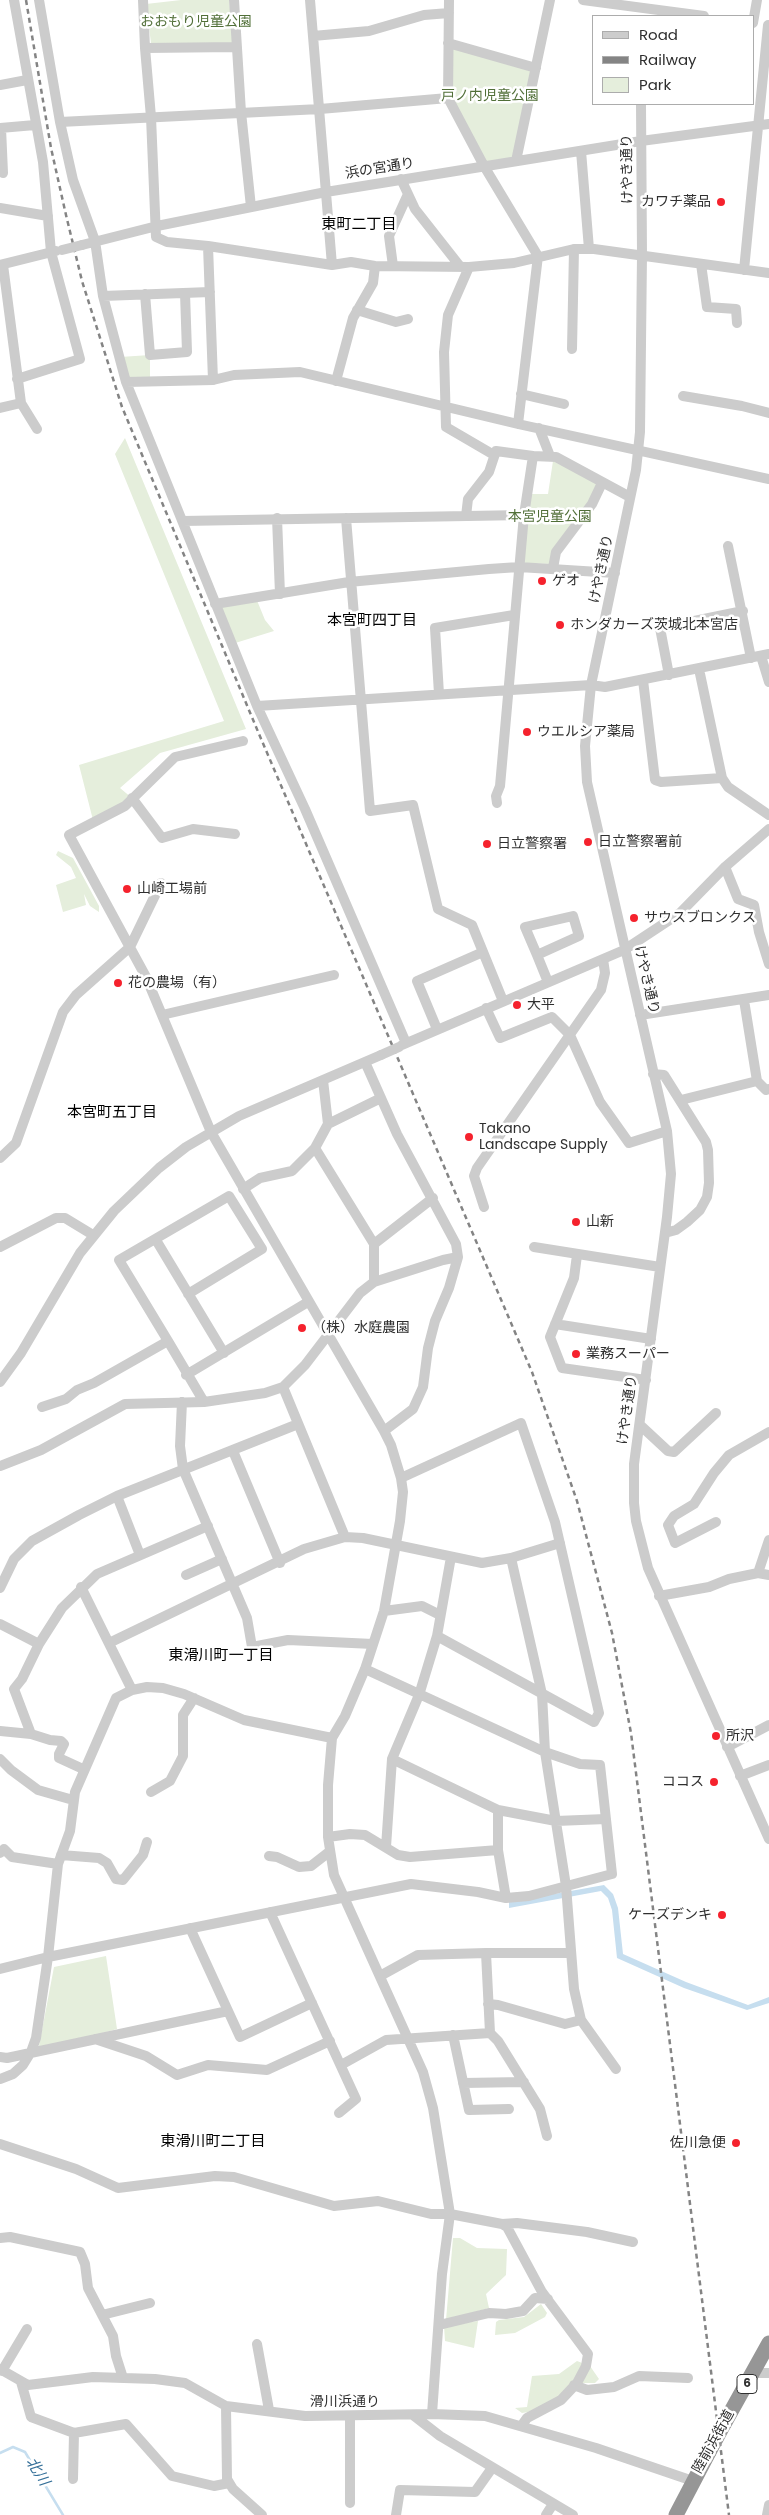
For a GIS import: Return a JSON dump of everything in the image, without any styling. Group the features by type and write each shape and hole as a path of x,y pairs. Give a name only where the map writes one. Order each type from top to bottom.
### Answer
{"highway":[{"name":"陸前浜街道","path":"676,2515 769,2343"}],"street":[{"path":"14,0 43,162 48,216 80,359 17,379"},
{"path":"39,0 60,122 73,180 95,241 102,296 126,382 215,604 402,1045"},
{"path":"143,0 144,48 151,117 156,237 167,242 208,246 332,265 351,262 375,266 464,266 514,263 574,249 589,249 769,272"},
{"path":"234,0 241,112 251,208"},
{"path":"310,0 332,265"},
{"path":"449,0 448,98 484,166 538,256 518,424"},
{"path":"516,161 550,0"},
{"path":"583,0 696,15"},
{"path":"754,17 757,0"},
{"path":"313,36 369,32 424,15 448,13"},
{"path":"744,270 757,125 769,26 754,23"},
{"path":"448,43 536,68"},
{"path":"144,48 236,47"},
{"path":"0,85 27,80"},
{"path":"60,122 320,109 448,98"},
{"name":"けやき通り","path":"640,105 642,391 639,449 591,685 585,726 587,782 666,1131 671,1174 633,1483 636,1521 648,1568 769,1839"},
{"name":"浜の宮通り","path":"2,265 157,226 326,192 641,140 769,124"},
{"path":"3,173 0,128 35,125"},
{"path":"581,151 589,249"},
{"path":"401,179 415,209 464,266"},
{"path":"393,266 389,236 408,194"},
{"path":"0,208 48,216"},
{"path":"208,246 213,380"},
{"path":"572,349 574,249"},
{"path":"701,264 708,307 736,309 737,323"},
{"path":"2,265 21,403 37,429"},
{"path":"336,381 357,310 373,283 375,266"},
{"path":"464,266 448,315 444,352 446,428 494,455"},
{"path":"102,296 210,292"},
{"path":"145,294 150,355 187,352 186,293"},
{"path":"357,310 396,322 408,319"},
{"path":"126,382 213,380 234,374 300,372 518,424 769,479"},
{"path":"521,394 564,404"},
{"path":"683,396 742,406 769,413"},
{"path":"0,408 21,403"},
{"path":"539,428 550,456"},
{"path":"466,516 468,499 489,472 496,451 556,457 630,498"},
{"path":"497,804 496,796 500,786 524,515 533,456"},
{"path":"553,568 556,552 592,504 602,484"},
{"path":"183,521 524,515"},
{"path":"277,518 280,594"},
{"path":"346,518 370,811 413,805 438,909 472,925 504,1001"},
{"path":"728,546 743,611 769,682"},
{"path":"215,604 350,582 519,567 615,573"},
{"path":"669,675 660,628 743,611"},
{"path":"439,694 434,628 514,615"},
{"path":"258,706 509,689 591,685 605,687 761,656"},
{"path":"699,669 722,778 728,787 769,815"},
{"path":"643,680 655,780 661,782 722,778"},
{"path":"243,741 175,757 124,806 69,835 130,947 162,1015 211,1132 384,1431 391,1445 401,1478 403,1492 384,1611 365,1669 332,1738 328,1785 328,1837 331,1867 423,2072 433,2108 450,2214 432,2414"},
{"path":"132,798 162,838 193,829 235,834"},
{"path":"0,1382 22,1354 67,1274 93,1235 132,1192 159,1168 211,1132 246,1113 624,950 680,913 726,867 769,829"},
{"path":"726,867 738,899 754,905 759,932 769,964"},
{"path":"0,1158 16,1143 63,1012 76,995 130,947 161,883"},
{"path":"537,955 579,936 573,916 525,927 548,982"},
{"path":"438,1030 417,981 484,952"},
{"path":"484,1207 474,1176 477,1168 570,1036 604,982 604,959"},
{"path":"162,1015 334,975"},
{"path":"640,1016 769,995"},
{"path":"744,1000 757,1081 766,1090 769,1089"},
{"path":"486,1008 500,1038 552,1017 570,1036 600,1102 629,1143 666,1131"},
{"path":"365,1062 397,1134 456,1244 458,1257 449,1288 435,1320 428,1348 423,1387 413,1409 384,1431"},
{"path":"653,1074 664,1075 706,1142 709,1183 707,1197 700,1210 676,1230 665,1233"},
{"path":"243,1189 260,1178 292,1171 316,1148 328,1124 323,1080"},
{"path":"681,1100 757,1081"},
{"path":"328,1124 381,1098"},
{"path":"316,1148 374,1244 374,1282"},
{"path":"188,1294 262,1249 229,1196 119,1260 168,1341 186,1375 204,1402"},
{"path":"374,1244 433,1198"},
{"path":"0,1247 56,1218 64,1218 93,1235"},
{"path":"156,1240 224,1354"},
{"path":"534,1247 660,1266"},
{"path":"577,1255 574,1278 550,1337 562,1368 646,1380"},
{"path":"0,1466 41,1450 125,1404 204,1402 265,1393 283,1387 305,1365 329,1336 360,1293 374,1282 458,1257"},
{"path":"186,1375 308,1302"},
{"path":"555,1324 651,1338"},
{"path":"42,1407 66,1399 77,1390 94,1383 168,1341"},
{"path":"283,1387 345,1537"},
{"path":"182,1402 180,1446 183,1469 247,1618 252,1647 288,1640 373,1644"},
{"path":"640,1425 668,1451 674,1452 716,1413"},
{"path":"401,1478 521,1423 555,1522 599,1713 594,1722 437,1636"},
{"path":"0,1585 14,1558 32,1541 117,1496 298,1424"},
{"path":"716,1522 675,1543 668,1524 674,1516 694,1504 714,1473 729,1455 769,1432"},
{"path":"233,1451 280,1563"},
{"path":"117,1496 140,1555"},
{"path":"31,1734 14,1690 22,1679 39,1644 62,1608 82,1587 98,1574 208,1526"},
{"path":"109,1643 232,1583 280,1563 304,1549 345,1537 363,1538 482,1563 511,1558 560,1543"},
{"path":"758,1573 769,1540"},
{"path":"386,1847 392,1759 419,1695 437,1636 451,1557"},
{"path":"511,1558 542,1694 545,1752 566,1886 574,1989 581,2020 616,2069"},
{"path":"186,1575 222,1559"},
{"path":"660,1596 709,1587 729,1579 758,1573 769,1575"},
{"path":"82,1587 132,1690"},
{"path":"384,1611 422,1606 440,1615"},
{"path":"0,1624 39,1644"},
{"path":"0,1969 48,1957 411,1884 478,1892 506,1898 529,1896 612,1874 600,1765 580,1764 545,1752 365,1669"},
{"path":"0,2079 13,2074 23,2066 36,2038 60,1859 70,1831 73,1800 83,1769 116,1698 132,1690 147,1687 163,1688 194,1698 244,1720 332,1738"},
{"path":"151,1792 170,1781 183,1756 183,1715 194,1698"},
{"path":"727,1747 769,1725"},
{"path":"0,1731 31,1734 50,1740 61,1741 64,1744 59,1754 60,1758 83,1769"},
{"path":"0,1759 10,1770 38,1790 73,1800"},
{"path":"392,1759 498,1810 556,1822 606,1819"},
{"path":"740,1776 769,1765"},
{"path":"498,1810 498,1850 506,1898"},
{"path":"328,1837 350,1834 364,1835 398,1855 410,1857 498,1850"},
{"path":"0,1853 4,1850 12,1857 99,1858 107,1863 116,1879 123,1880 144,1855 147,1842"},
{"path":"269,1856 277,1857 299,1868 311,1866 329,1852"},
{"path":"270,1912 356,2098 340,2113"},
{"path":"190,1928 240,2037 312,2004"},
{"path":"486,1953 490,2033 498,2041 540,2109 547,2136"},
{"path":"380,1976 418,1955 570,1953"},
{"path":"488,2004 498,2005 565,2024 581,2020"},
{"path":"0,2057 7,2058 228,2011"},
{"path":"341,2066 386,2040 490,2033"},
{"path":"453,2035 469,2110 509,2109"},
{"path":"95,2039 146,2056 177,2075 208,2065 267,2070 330,2041"},
{"path":"463,2083 524,2082"},
{"path":"0,2144 76,2169 118,2188 215,2176 234,2176 334,2206 378,2202 431,2214 450,2214 502,2224 517,2223 587,2232 633,2242"},
{"path":"502,2224 507,2227 548,2299 588,2354 586,2366 574,2385 561,2400 527,2418 522,2425"},
{"path":"0,2238 10,2237 80,2252 85,2264 88,2288 113,2336 116,2356 123,2378"},
{"path":"439,2325 489,2313 506,2314 524,2311 535,2298 548,2299"},
{"path":"102,2315 150,2302"},
{"path":"1,2370 27,2329"},
{"path":"257,2344 269,2410"},
{"name":"滑川浜通り","path":"1,2370 28,2386 93,2376 185,2383 226,2406 305,2416 350,2417 432,2414 486,2416 522,2425 693,2481"},
{"path":"753,2373 769,2372"},
{"path":"574,2385 587,2390 614,2387 639,2376 688,2378"},
{"path":"20,2382 31,2417 74,2432 126,2424 172,2476 214,2486 229,2483"},
{"path":"226,2406 227,2479 232,2489 262,2515"},
{"path":"413,2415 431,2430 573,2515"},
{"path":"350,2417 350,2503"},
{"path":"73,2479 74,2432"},
{"path":"396,2515 400,2490 475,2492 492,2468"},
{"path":"546,2515 554,2504"},
{"path":"767,2515 769,2505"}],"green space":[{"name":"おおもり児童公園","path":"181,0 229,0 234,46 151,43 146,4"},
{"name":"戸ノ内児童公園","path":"448,47 536,68 513,158 484,166 448,98"},
{"path":"150,355 150,381 126,382 120,357"},
{"path":"125,438 246,729 160,753 120,788 132,798 94,824 79,765 224,721 115,454"},
{"name":"本宮児童公園","path":"553,461 598,483 588,504 550,564 523,563 530,494 548,494"},
{"path":"256,598 265,620 274,631 232,644 215,604"},
{"path":"58,851 73,858 99,906 99,912 90,906 84,894 86,905 63,912 56,885 76,878 71,867 56,855"},
{"path":"106,1956 117,2029 38,2051 54,1967"},
{"path":"453,2238 460,2238 477,2248 507,2249 506,2275 486,2294 489,2308 446,2320"},
{"path":"541,2304 547,2313 545,2317 515,2333 495,2335 496,2322 524,2317"},
{"path":"478,2321 474,2348 445,2341 444,2326"},
{"path":"577,2361 590,2366 599,2379 595,2383 580,2383 557,2399 528,2412 522,2413 515,2408 527,2407 532,2376 559,2374"}],"water":[{"path":"604,1885 613,1894 618,1908 623,1954 686,1982 748,2005 769,1997 769,2003 747,2010 684,1988 617,1958 612,1910 608,1898 601,1891 509,1908 509,1902"}],"waterway":[{"name":"北川","path":"0,2453 13,2447 25,2452 63,2515"}],"railway":[{"path":"26,0 51,148 66,215 82,281 122,407 259,734 532,1372 577,1501 612,1633 631,1733 729,2515"}],"place":[{"name":"カワチ薬品","path":"721,202"},
{"name":"ゲオ","path":"542,581"},
{"name":"ホンダカーズ茨城北本宮店","path":"560,625"},
{"name":"ウエルシア薬局","path":"527,732"},
{"name":"日立警察署前","path":"588,842"},
{"name":"日立警察署","path":"487,844"},
{"name":"山崎工場前","path":"127,889"},
{"name":"サウスブロンクス","path":"634,918"},
{"name":"花の農場（有）","path":"118,983"},
{"name":"大平","path":"517,1005"},
{"name":"Takano Landscape Supply","path":"469,1137"},
{"name":"山新","path":"576,1222"},
{"name":"（株）水庭農園","path":"302,1328"},
{"name":"業務スーパー","path":"576,1354"},
{"name":"所沢","path":"716,1736"},
{"name":"ココス","path":"714,1782"},
{"name":"ケーズデンキ","path":"722,1915"},
{"name":"佐川急便","path":"736,2143"}],"district":[{"name":"東町二丁目","path":"359,225"},
{"name":"本宮町四丁目","path":"372,621"},
{"name":"本宮町五丁目","path":"112,1113"},
{"name":"東滑川町一丁目","path":"221,1656"},
{"name":"東滑川町二丁目","path":"213,2142"}]}
